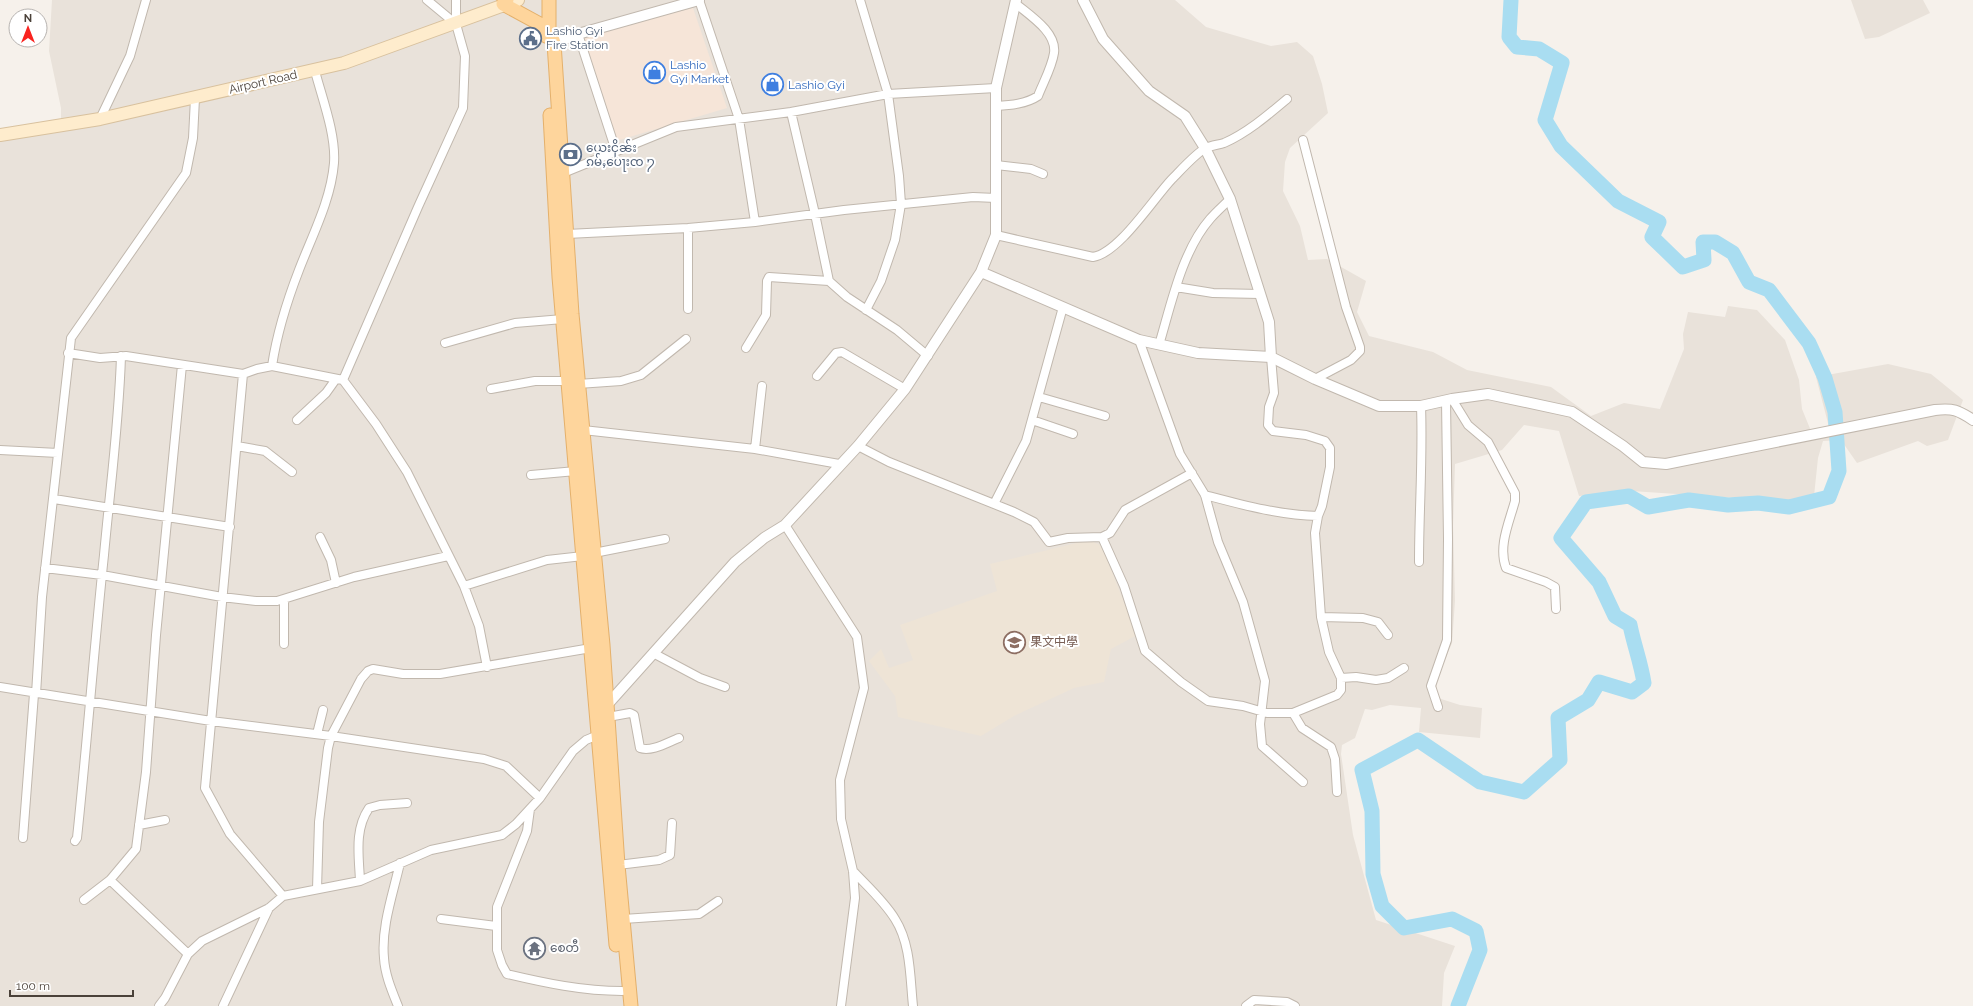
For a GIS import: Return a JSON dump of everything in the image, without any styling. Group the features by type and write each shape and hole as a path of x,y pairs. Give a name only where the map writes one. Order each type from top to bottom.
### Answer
{"main road":[{"name":"Airport Road","path":"0,135 100,119 315,71 344,63 456,24 505,2 518,0"},
{"path":"549,0 549,28 546,44 563,319 573,383 583,430 589,554 591,648 614,920 624,1006"},
{"path":"505,2 549,28 554,43 567,234 576,471 589,554 608,711 618,866 631,1006"}],"street":[{"path":"100,119 130,56 146,0"},
{"path":"427,0 456,24"},
{"path":"296,420 340,379 464,108 465,56 456,24 456,0"},
{"path":"554,43 578,34 688,1 699,0 739,119 755,222"},
{"path":"860,0 888,94 899,176 901,204 895,240 882,281 866,310"},
{"path":"1083,0 1103,39 1149,91 1185,116 1205,148 1230,199 1269,322 1274,393 1269,407 1268,426 1273,431 1306,435 1325,441 1330,448 1330,467 1315,533 1322,617 1329,652 1341,678 1341,690 1337,695 1293,712 1263,712 1243,706 1208,701 1181,682 1145,651 1124,586 1102,537"},
{"path":"608,711 653,653 735,562 764,538 785,525 858,446 905,389 928,356 981,272 996,234 996,106 996,88 1016,2 1040,24 1052,40 1054,53 1038,96 1032,100 1016,104 996,106"},
{"path":"578,34 616,152"},
{"path":"272,366 275,346 289,296 329,188 334,162 332,138 315,71"},
{"path":"563,173 676,127 791,112 888,94 996,88"},
{"path":"23,838 42,597 54,499 68,353 71,338 186,173 193,138 195,98"},
{"path":"996,234 1093,257 1101,256 1137,221 1173,178 1205,148 1225,142 1245,131 1266,118 1287,99"},
{"path":"791,112 829,281"},
{"path":"1303,140 1346,307 1360,347 1360,351 1351,360 1315,379"},
{"path":"996,165 1031,169 1043,174"},
{"path":"567,234 688,228 755,222 901,204 973,197 996,198"},
{"path":"1159,345 1176,287 1194,242 1209,219 1230,199"},
{"path":"688,228 688,309"},
{"path":"981,272 1139,340 1198,353 1271,357 1315,379 1379,406 1421,406 1488,394 1572,412 1623,446 1643,462 1666,464 1948,408 1958,410 1973,420"},
{"path":"746,348 766,315 767,281 769,277 829,281 866,310 897,330 928,356"},
{"path":"1176,287 1213,293 1260,294"},
{"path":"994,504 1026,441 1063,307"},
{"path":"445,343 515,323 563,319"},
{"path":"491,389 536,381 573,383 621,381 641,374 686,339"},
{"path":"1139,340 1180,454 1205,496 1218,542 1243,602 1265,681 1263,712 1260,724 1262,746 1303,782"},
{"path":"817,376 836,353 842,352 905,389"},
{"path":"68,353 100,358 121,356 243,374 272,366 340,379 376,424 407,472 464,586 479,626 487,666"},
{"path":"75,841 77,838 91,701 108,508 120,394 121,356"},
{"path":"84,900 110,880 136,849 146,772 149,710 160,585 182,365"},
{"path":"243,374 205,788 230,834 283,896"},
{"path":"755,449 762,386"},
{"path":"1039,397 1105,416"},
{"path":"1449,400 1468,425 1488,442 1515,493 1515,501 1502,549 1502,559 1506,568 1546,582 1555,587 1556,609"},
{"path":"1438,707 1430,686 1447,640 1449,400"},
{"path":"1419,562 1419,495 1422,457 1421,406"},
{"path":"1032,420 1073,434"},
{"path":"583,430 755,449 840,464"},
{"path":"237,446 265,451 292,472"},
{"path":"858,446 889,462 994,504 1034,522 1049,542 1075,538 1102,537 1110,533 1125,510 1192,473"},
{"path":"0,450 58,453"},
{"path":"531,476 576,471"},
{"path":"1205,496 1252,508 1294,515 1318,516"},
{"path":"54,499 230,526"},
{"path":"785,525 857,637 861,657 864,688 840,780 841,819 853,871 855,898 841,1006"},
{"path":"320,537 331,560 336,583"},
{"path":"464,586 547,560 589,554 665,539"},
{"path":"45,568 102,575 222,597 256,601 278,601 336,583 448,556"},
{"path":"284,599 284,644"},
{"path":"1322,617 1363,618 1378,622 1388,636"},
{"path":"317,889 319,822 328,748 331,736 361,679 368,671 373,669 403,674 440,674 591,648"},
{"path":"653,653 700,678 725,687"},
{"path":"1341,678 1356,677 1376,680 1388,678 1404,668"},
{"path":"0,687 35,694 91,701 211,721 317,734 484,759 506,766 540,798"},
{"path":"317,734 323,710"},
{"path":"608,711 630,713 634,715 640,748 650,749 679,738"},
{"path":"1293,712 1302,728 1331,747 1335,759 1337,792"},
{"path":"159,1006 166,998 188,954 202,941 269,908 283,896 360,881 430,850 502,835 516,824 540,798 573,752 586,740 598,735"},
{"path":"360,881 358,841 361,819 369,808 380,805 407,803"},
{"path":"530,809 527,831 496,907 497,950 502,965 507,974 541,982 599,991 622,991"},
{"path":"139,825 165,820"},
{"path":"618,866 659,860 670,855 672,823"},
{"path":"398,1006 389,985 384,959 385,927 400,863"},
{"path":"853,871 882,901 896,920 905,943 913,1006"},
{"path":"110,880 188,954"},
{"path":"623,919 698,914 718,901"},
{"path":"223,1006 269,908"},
{"path":"440,919 496,926"},
{"path":"1246,1006 1254,1000 1287,1002 1295,1006"}],"shaded area":[{"path":"52,0 1175,0 1206,27 1271,46 1297,42 1313,56 1322,84 1328,113 1290,148 1285,162 1283,191 1300,226 1308,260 1327,259 1366,281 1357,312 1369,336 1433,352 1467,370 1551,387 1591,416 1624,403 1660,409 1684,349 1683,334 1688,312 1725,317 1728,306 1757,310 1785,340 1799,380 1802,409 1811,431 1829,427 1816,377 1888,364 1931,374 1963,400 1948,440 1927,446 1918,441 1857,463 1841,440 1823,441 1818,458 1814,496 1784,501 1631,491 1579,496 1559,431 1524,425 1502,450 1455,464 1453,526 1455,601 1452,643 1436,681 1438,698 1460,705 1482,708 1480,738 1419,732 1421,708 1390,705 1372,710 1365,709 1355,738 1342,745 1341,754 1353,835 1376,920 1455,946 1444,973 1442,1006 0,1006 0,129 61,120 61,108 49,51"},
{"path":"1851,0 1923,0 1930,13 1879,37 1865,39"},
{"name":"Lashio Gyi Market","path":"693,8 727,108 616,141 581,36"},
{"name":"果文中學","path":"1089,540 1100,545 1137,635 1111,649 1104,682 1074,688 1014,716 981,736 898,717 895,696 869,661 881,649 889,668 913,660 900,625 997,591 990,564"}],"waterway":[{"path":"1458,1006 1480,950 1476,931 1452,919 1404,928 1382,906 1373,874 1372,811 1362,770 1418,740 1480,782 1524,792 1560,760 1558,718 1588,700 1599,682 1632,692 1644,683 1630,625 1615,616 1599,582 1561,538 1586,502 1629,496 1648,507 1689,500 1728,505 1758,503 1789,507 1829,497 1839,471 1835,412 1825,378 1809,343 1769,290 1749,282 1733,253 1715,242 1703,242 1704,260 1683,267 1652,237 1659,222 1618,201 1561,146 1545,120 1562,63 1539,49 1517,47 1509,37 1511,0"}],"place":[{"name":"Lashio Gyi Fire Station","path":"531,38"},
{"name":"Lashio Gyi Market","path":"654,72"},
{"name":"Lashio Gyi","path":"773,85"},
{"name":"ယေးငိုၼ်း ၵမ်ႇပေႃးၸ ႒","path":"571,155"},
{"name":"果文中學","path":"1015,642"},
{"name":"စေတီ","path":"535,948"}]}
